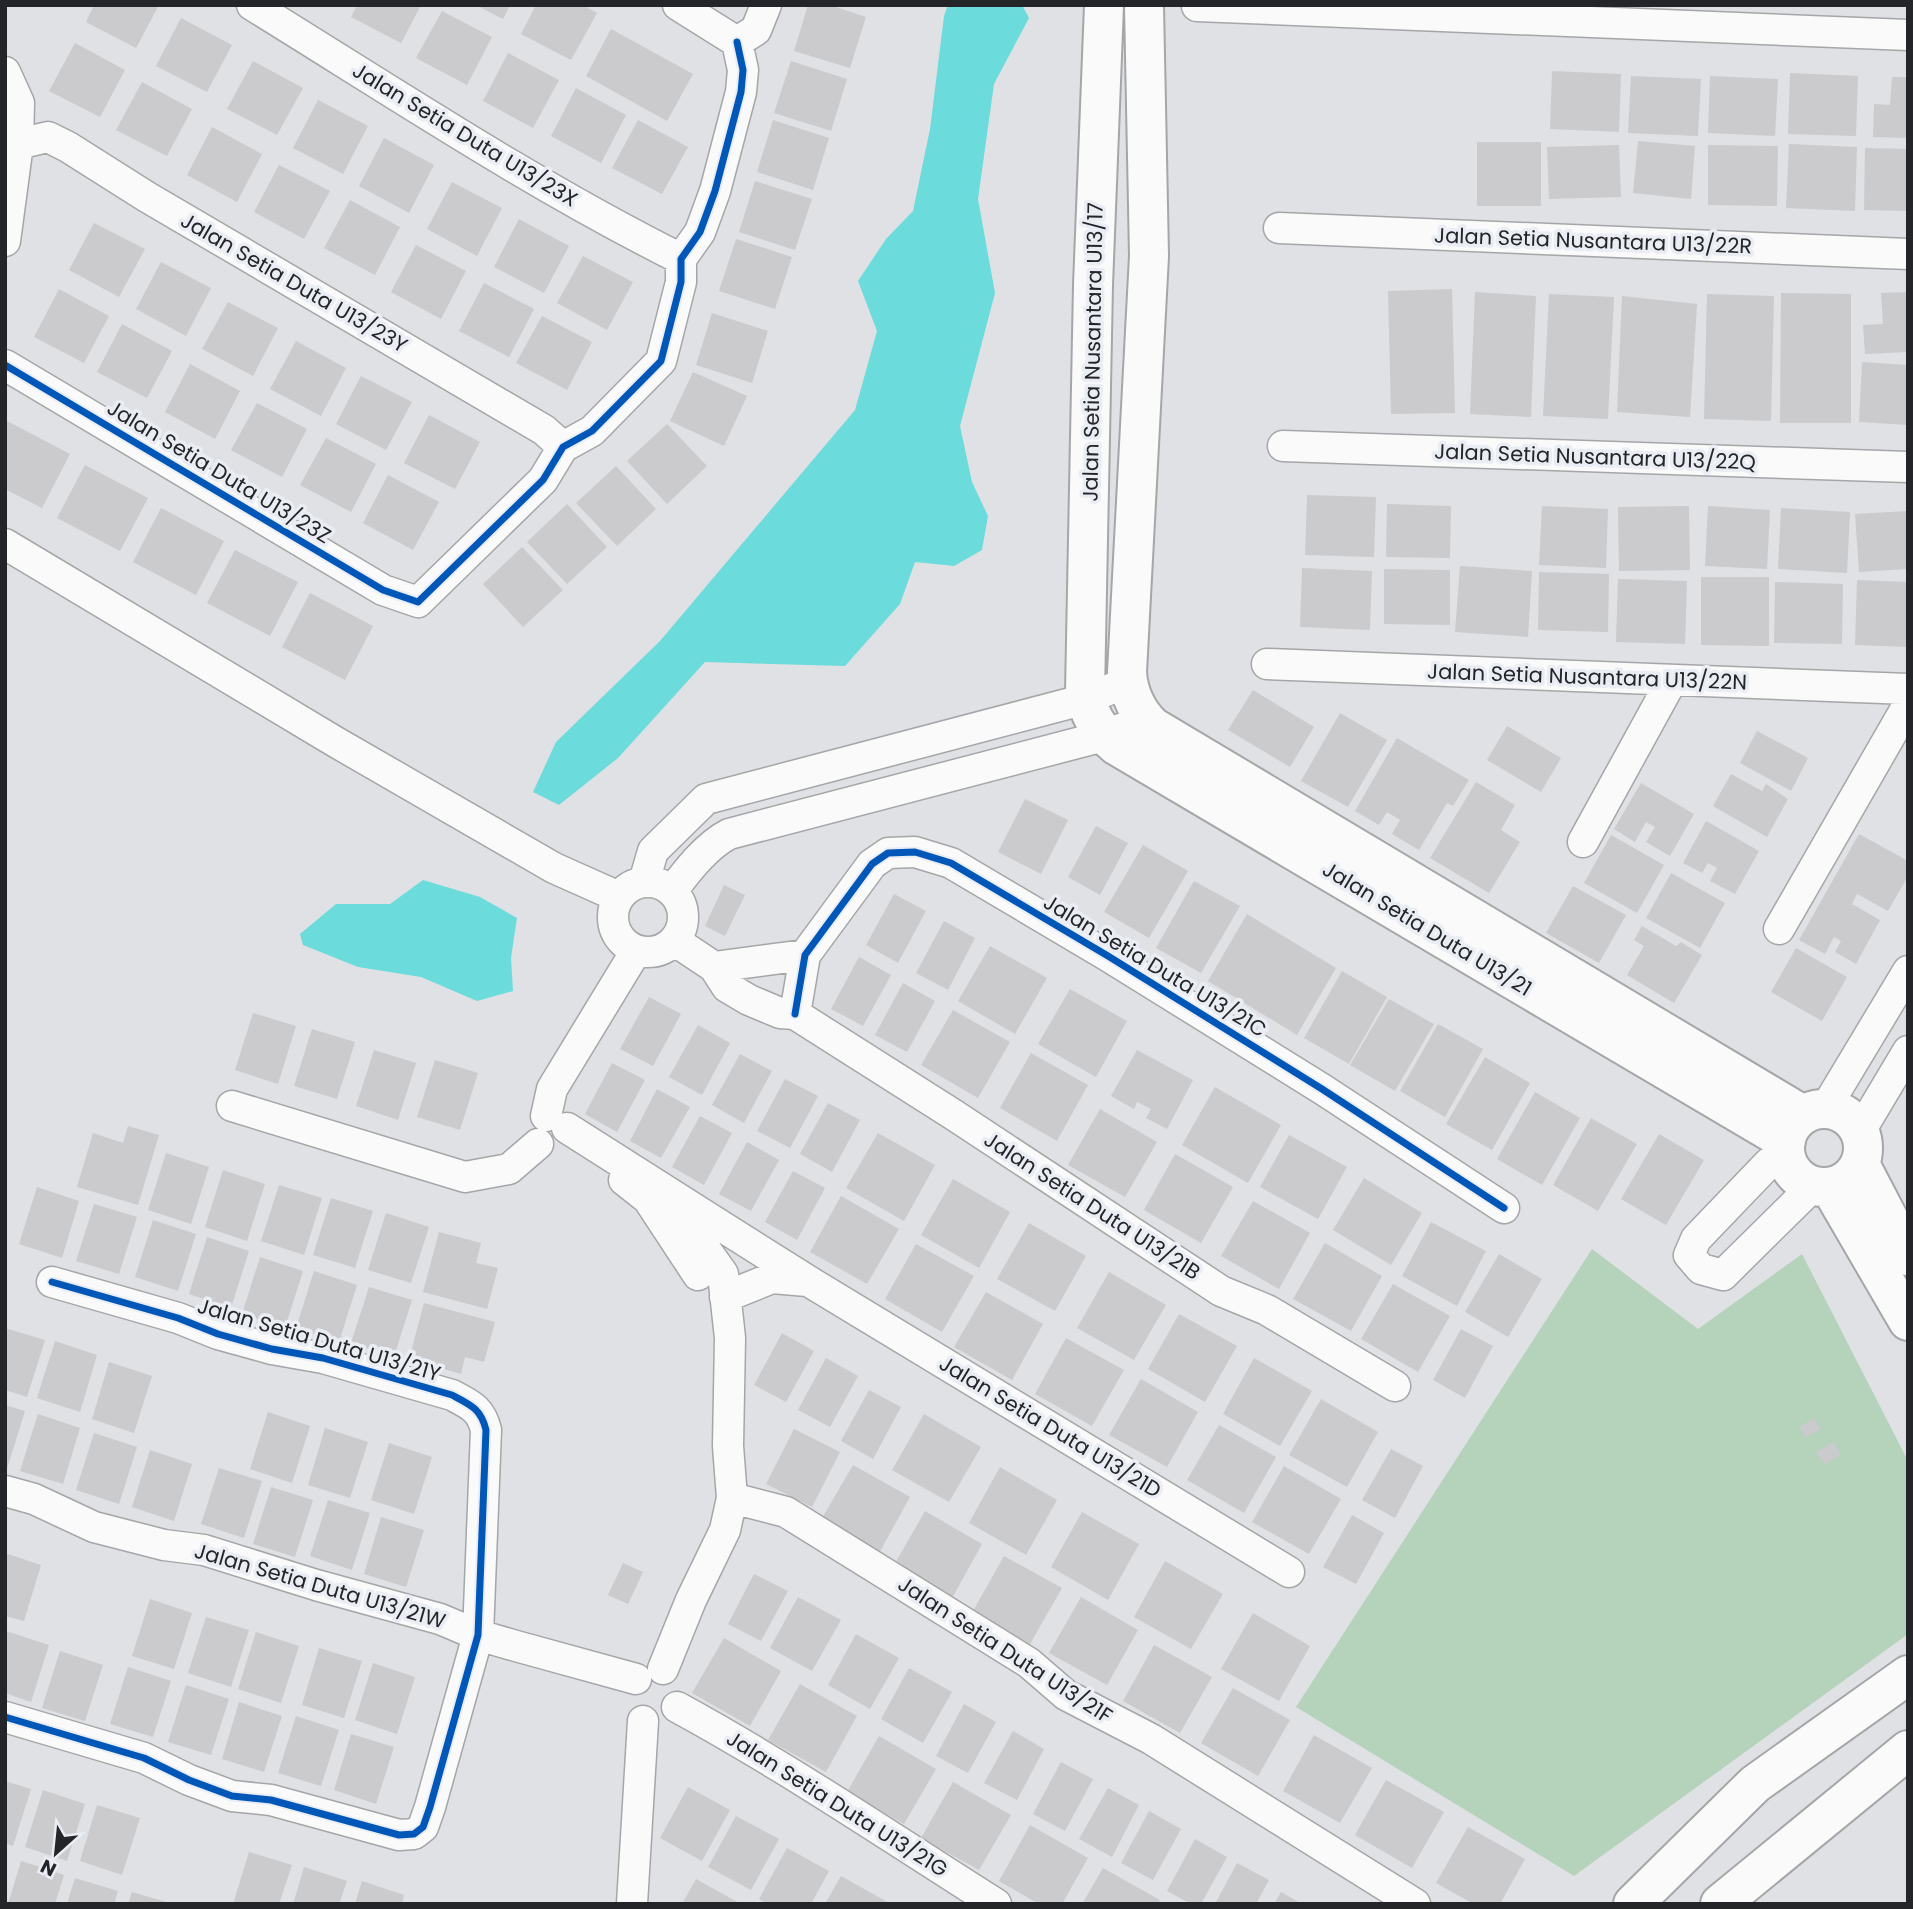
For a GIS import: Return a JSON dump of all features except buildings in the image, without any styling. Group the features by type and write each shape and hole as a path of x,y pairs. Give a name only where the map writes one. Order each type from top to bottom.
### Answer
{"main road":[{"name":"Jalan Setia Nusantara U13/17","path":"1086,699 1093,285 1104,5"},
{"path":"1144,5 1149,256 1128,682 1145,720"},
{"name":"Jalan Setia Duta U13/21","path":"1086,699 1097,726 1104,736 1117,746 1800,1131"},
{"name":"Jalan Setia Duta U13/21","path":"1145,720 1800,1131"},
{"path":"1860,1149 1853,1175 1842,1183 1821,1186 1796,1175 1800,1131 1836,1111 1846,1116 1856,1126 1860,1149 1908,1256"},
{"path":"1821,1186 1908,1321"},
{"path":"1633,1904 1755,1784 1908,1675"},
{"path":"1728,1900 1902,1753"},
{"path":"1671,1865 1674,1904"}],"street":[{"name":"Jalan Setia Duta U13/23X","path":"252,5 467,138 643,240 681,259"},
{"path":"563,447 592,431 661,360 681,282 681,259 700,232 715,191 741,92 743,70 737,42 678,5"},
{"path":"737,42 756,30 766,5"},
{"path":"1197,6 1908,35"},
{"path":"5,72 19,103 18,144 5,241"},
{"name":"Jalan Setia Duta U13/23Y","path":"18,144 48,137 68,148 544,430 563,447"},
{"name":"Jalan Setia Nusantara U13/22R","path":"1279,228 1908,254"},
{"name":"Jalan Setia Duta U13/23Z","path":"5,365 383,590 418,602 543,480 563,447"},
{"name":"Jalan Setia Nusantara U13/22Q","path":"1283,446 1908,467"},
{"path":"5,544 334,741 554,868 631,890 664,885 672,891 683,910 681,932 675,941 657,952 646,953 626,945 614,927 614,906 631,890 653,851 706,799 1086,699 1128,682"},
{"name":"Jalan Setia Nusantara U13/22N","path":"1267,664 1908,689"},
{"path":"1583,842 1672,680"},
{"path":"1779,929 1908,705"},
{"path":"672,891 716,842 729,834 1104,736 1145,720"},
{"name":"Jalan Setia Duta U13/21C","path":"805,956 872,863 888,853 915,852 951,863 1108,956 1322,1089 1504,1208"},
{"name":"Jalan Setia Duta U13/21B","path":"675,941 714,967 727,987 780,1013 795,1014 1221,1291 1267,1310 1395,1386"},
{"path":"554,1133 552,1089 636,951"},
{"path":"714,967 805,956 795,1014"},
{"path":"1821,1186 1723,1275 1701,1269 1689,1255 1696,1239 1800,1131 1908,971"},
{"path":"1860,1149 1908,1051"},
{"path":"232,1106 466,1177 509,1169 554,1133"},
{"path":"554,1133 635,1186 648,1199 702,1281 726,1297"},
{"name":"Jalan Setia Duta U13/21D","path":"554,1133 685,1203 810,1282 1289,1572"},
{"path":"632,1904 643,1720 634,1686 650,1674 691,1600 725,1530 732,1498 728,1446 730,1338 723,1274 696,1236 685,1203"},
{"path":"726,1297 772,1278 810,1282"},
{"name":"Jalan Setia Duta U13/21Y","path":"5,1717 144,1758 189,1780 232,1796 271,1800 389,1833 414,1835 424,1827 478,1634 486,1430 482,1416 471,1405 452,1395 336,1361 261,1346 218,1334 178,1318 52,1282"},
{"name":"Jalan Setia Duta U13/21W","path":"5,1491 34,1499 93,1527 164,1545 204,1550 440,1619 478,1634 650,1674"},
{"name":"Jalan Setia Duta U13/21F","path":"732,1498 786,1512 1029,1663 1066,1695 1152,1740 1415,1904"},
{"path":"643,1720 668,1721 674,1717 677,1707 650,1674"},
{"name":"Jalan Setia Duta U13/21G","path":"677,1707 733,1737 863,1817 908,1849 996,1904"}],"green space":[{"path":"1592,1249 1698,1329 1802,1254 1908,1461 1908,1634 1574,1876 1296,1707"}],"water":[{"path":"948,5 1022,5 1029,18 994,84 978,199 995,293 960,426 972,482 988,516 982,550 954,566 915,562 900,604 845,666 705,662 618,758 559,805 533,792 556,742 660,641 855,410 877,331 858,281 886,239 913,211 930,129 944,16"},
{"path":"423,880 480,897 517,918 511,958 513,991 477,1001 421,977 358,967 303,945 300,934 336,904 390,904"}],"cycle path":[{"path":"5,365 383,590 418,602 543,480 563,447 592,431 661,361 681,282 681,259 700,232 715,191 741,92 743,70 737,42"},
{"path":"795,1014 805,955 872,864 888,853 915,852 951,863 1108,956 1322,1089 1504,1208"},
{"path":"5,1717 144,1758 189,1780 232,1796 271,1800 399,1835 414,1834 423,1827 430,1807 478,1635 486,1430 474,1408 452,1395 323,1358 272,1349 218,1334 178,1318 52,1282"}]}
